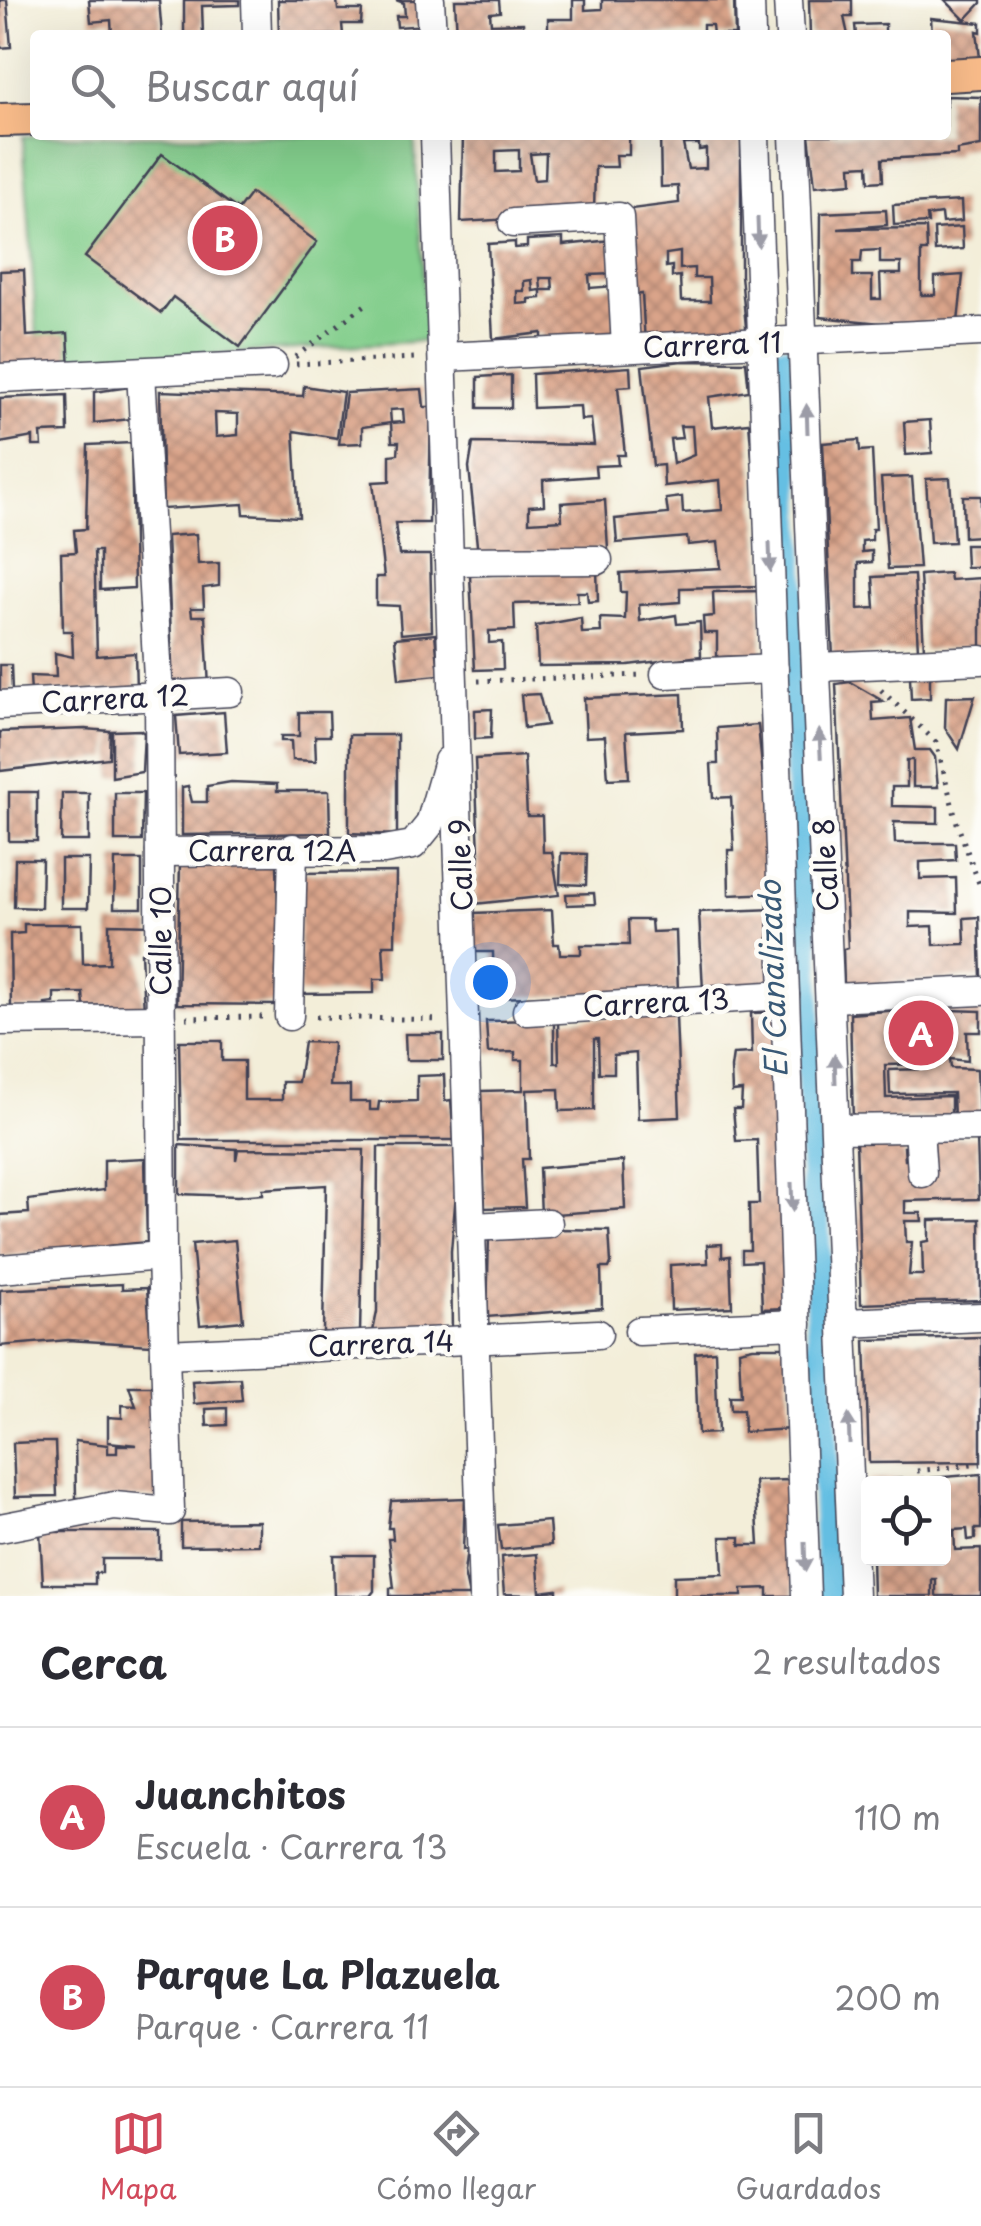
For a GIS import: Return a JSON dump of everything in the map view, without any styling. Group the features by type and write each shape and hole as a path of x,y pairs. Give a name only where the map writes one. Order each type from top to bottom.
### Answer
{"main road":[{"path":"951,75 981,73"},
{"path":"0,120 30,118"}],"street":[{"path":"256,0 257,30"},
{"path":"430,0 432,30"},
{"path":"750,0 751,30"},
{"path":"788,0 790,30"},
{"name":"Calle 9","path":"435,140 483,1596"},
{"name":"Calle 8","path":"755,140 806,1596"},
{"name":"Calle 8","path":"794,140 846,1323 854,1596"},
{"path":"513,223 619,217 626,348"},
{"name":"Carrera 11","path":"443,357 981,332"},
{"path":"0,378 273,365"},
{"name":"Calle 10","path":"0,1528 114,1506 170,1510 162,1256 160,696 141,372"},
{"path":"450,561 598,560"},
{"path":"817,667 981,660"},
{"path":"665,674 774,669"},
{"name":"Carrera 12","path":"0,705 230,692"},
{"name":"Carrera 12A","path":"160,852 384,850 414,845 425,835 456,742"},
{"path":"289,1016 293,848"},
{"path":"832,998 981,991"},
{"name":"Carrera 13","path":"527,1010 785,995"},
{"path":"0,1020 161,1019"},
{"path":"837,1130 981,1128"},
{"path":"919,1129 922,1173"},
{"path":"472,1228 548,1223"},
{"path":"0,1269 162,1256"},
{"path":"846,1323 981,1317"},
{"path":"639,1331 797,1324"},
{"name":"Carrera 14","path":"166,1354 598,1334"}],"path":[{"path":"273,365 306,352 369,302"},
{"path":"273,365 443,357"},
{"path":"846,666 894,700 936,742 957,823 981,888"},
{"path":"454,682 665,674"},
{"path":"917,1470 981,1464"}],"green space":[{"path":"23,136 30,136 30,140 414,140 427,341 39,365"}],"building":[{"path":"0,0 7,0 11,47 0,48"},
{"path":"89,0 159,0 162,30 112,30 111,20 91,22"},
{"path":"184,0 239,0 239,5 202,6 203,30 184,30"},
{"path":"278,0 337,0 338,10 362,10 361,24 342,24 343,30 279,30"},
{"path":"396,0 427,0 428,25 397,27 396,16 405,16 404,3"},
{"path":"455,0 499,0 500,12 490,13 491,24 523,23 524,30 457,30"},
{"path":"573,0 585,0 585,10 602,9 602,0 734,0 735,30 712,30 712,25 703,25 703,30 548,30 548,19 573,19"},
{"path":"809,0 852,0 852,17 844,17 847,30 810,30"},
{"path":"945,0 981,0 981,3 965,20"},
{"path":"931,18 981,23 981,32 977,31 981,68 951,70 951,30 932,30"},
{"path":"885,24 885,30 856,30 855,25"},
{"path":"951,96 981,97 981,146 957,150 957,155 882,159 883,181 869,182 868,165 851,166 852,183 815,186 810,140 951,140"},
{"path":"463,140 629,140 629,155 616,155 617,167 595,167 594,214 461,222","holes":["519,150 519,171 496,172 496,151","546,153 545,179 534,180 530,154"]},
{"path":"660,140 741,140 741,275 747,338 645,343 642,294 634,295 631,209 679,203 678,186 661,187","holes":["683,144 699,144 699,150 706,149 706,168 688,169","680,252 680,269 694,268 694,278 709,278 710,301 681,301 680,276 672,277 672,266 666,267 666,254"]},
{"path":"162,154 238,210 251,193 317,242 240,347 173,297 161,313 85,257"},
{"path":"961,201 962,221 942,223 941,214 927,216 928,223 894,225 893,205"},
{"path":"886,210 887,225 838,229 926,228 927,251 921,251 921,295 935,295 935,277 963,275 958,322 881,323 820,317 821,213","holes":["880,250 880,263 901,263 901,274 880,274 881,299 872,299 872,276 853,276 853,262 861,262 862,251"]},
{"path":"962,227 963,249 935,251 934,229"},
{"path":"563,238 563,245 612,240 614,274 589,275 590,288 615,286 615,336 566,339 542,338 542,333 493,339 488,244 515,242 515,248 527,247 527,240","holes":["540,278 552,278 553,290 541,290","532,280 533,291 541,290 541,298 517,304 517,291 524,291 524,281"]},
{"path":"24,270 27,336 68,333 70,369 0,373 0,271"},
{"path":"682,361 746,362 749,391 709,397 712,427 749,423 763,586 680,588 680,602 639,605 640,621 676,615 677,624 700,622 701,656 628,665 538,666 536,626 581,618 582,633 601,632 600,618 625,619 626,592 621,592 620,573 721,568 718,542 688,545 687,537 617,543 615,519 668,514 666,499 682,497 683,513 722,510 720,480 664,486 663,465 653,466 642,366","holes":["680,426 692,426 694,455 673,464 670,439 682,438"]},
{"path":"630,367 631,386 618,387 625,455 617,455 618,465 595,466 596,476 543,480 544,505 529,506 529,522 562,520 561,503 605,500 608,549 478,555 469,467 473,443 594,445 591,419 581,420 580,406 533,408 532,374"},
{"path":"511,375 511,408 478,408 478,377"},
{"path":"304,386 343,392 337,438 294,431 299,517 244,514 243,504 163,509 160,391 303,396","holes":["215,413 238,414 238,435 216,437"]},
{"path":"130,387 131,419 94,423 94,392"},
{"path":"422,389 424,407 431,407 429,523 395,523 399,555 430,555 432,631 401,634 399,606 376,605 376,577 384,577 373,482 390,481 390,455 398,454 399,442 392,442 391,423 362,427 362,443 339,444 346,393","holes":["403,409 404,422 391,423 390,410"]},
{"path":"67,395 68,432 41,433 42,446 33,446 33,437 0,443 0,398"},
{"path":"930,420 932,453 906,455 904,422"},
{"path":"859,440 860,451 872,450 876,529 872,529 872,540 862,541 862,552 872,551 872,562 858,563 858,609 875,608 873,577 914,575 918,650 833,658 823,443"},
{"path":"131,443 134,588 100,590 100,551 94,551 97,656 135,653 136,690 31,693 30,676 56,677 55,653 73,657 72,631 63,631 61,553 76,552 74,530 86,529 88,445"},
{"path":"912,477 919,568 888,569 881,478"},
{"path":"950,478 954,542 930,543 926,479"},
{"path":"963,496 981,496 981,536 964,537"},
{"path":"196,534 198,564 219,563 219,586 203,588 204,608 191,608 192,616 205,616 209,687 173,689 167,536"},
{"path":"965,545 981,545 981,567 966,567"},
{"path":"597,569 598,601 588,602 587,592 577,592 578,602 514,604 515,630 489,631 489,643 502,642 503,669 475,670 470,576"},
{"path":"949,573 950,580 981,578 981,647 924,650 920,575"},
{"path":"760,591 762,656 717,657 717,633 704,633 703,617 714,616 713,592"},
{"path":"435,634 439,675 399,679 395,638"},
{"path":"0,665 11,665 12,692 0,692"},
{"path":"910,677 930,677 930,698 911,699"},
{"path":"850,682 883,701 872,702 873,721 910,718 915,750 930,750 935,757 938,787 913,787 913,760 907,760 907,787 892,787 892,806 938,807 938,823 894,822 895,843 955,843 956,860 920,862 920,879 956,878 957,913 910,912 910,927 933,926 934,945 965,944 964,918 979,917 981,977 844,986 843,949 848,948 836,684"},
{"path":"539,694 547,725 524,728 521,695"},
{"path":"682,694 683,729 626,732 629,778 608,779 605,736 586,737 584,698"},
{"path":"975,696 959,749 945,728 946,697"},
{"path":"492,709 491,738 475,739 475,710"},
{"path":"224,712 227,752 179,755 176,716"},
{"path":"299,712 329,712 330,736 315,736 316,761 292,760 291,741 281,741 281,736 299,736"},
{"path":"758,725 774,893 729,895 728,850 734,850 731,797 713,798 711,764 718,764 717,728"},
{"path":"110,731 109,758 0,771 0,732"},
{"path":"112,731 144,733 142,772 112,777"},
{"path":"349,735 397,735 397,835 349,833"},
{"path":"524,756 527,816 542,816 543,852 552,852 559,895 474,904 479,853 475,759"},
{"path":"231,782 277,784 277,791 329,791 330,833 182,835 182,787 188,786 192,802 207,802 207,786"},
{"path":"9,792 37,792 37,841 9,841"},
{"path":"62,793 89,793 89,841 61,841"},
{"path":"115,793 143,793 142,841 115,841"},
{"path":"561,853 587,854 586,885 560,884"},
{"path":"15,859 42,859 41,908 14,907"},
{"path":"61,859 89,859 88,908 61,908"},
{"path":"277,859 280,1005 177,1004 180,861"},
{"path":"115,860 142,860 142,908 114,908"},
{"path":"396,872 395,945 383,945 385,979 374,979 374,993 299,994 299,873"},
{"path":"594,893 595,904 567,905 566,894"},
{"path":"775,909 776,990 703,991 699,912"},
{"path":"552,910 554,944 559,944 560,954 581,954 581,945 629,945 628,920 651,920 652,932 676,931 678,992 494,998 493,952 472,952 473,913"},
{"path":"24,924 82,924 83,964 109,963 109,924 151,925 151,953 141,953 144,1012 112,1012 112,1005 84,1006 83,993 54,993 54,1003 45,1004 45,1008 11,1009 10,934 24,933"},
{"path":"949,1006 949,1010 981,1011 981,1032 967,1032 968,1061 950,1059 951,1068 977,1069 979,1116 954,1117 953,1093 890,1094 889,1070 925,1069 925,1064 885,1065 886,1098 951,1096 951,1118 853,1121 850,1014"},
{"path":"781,1012 788,1308 762,1309 760,1261 742,1262 742,1250 750,1250 749,1204 759,1204 757,1140 736,1141 733,1109 741,1109 742,1091 732,1092 731,1068 733,1054 752,1053 751,1013"},
{"path":"676,1016 680,1117 638,1119 636,1053 614,1055 614,1073 599,1073 598,1039 594,1039 594,1110 560,1111 559,1089 527,1090 529,1159 522,1159 525,1207 485,1208 481,1091 523,1090 523,1060 515,1060 515,1052 488,1053 486,1021 554,1020 554,1063 559,1063 558,1020"},
{"path":"405,1034 443,1034 443,1060 406,1060"},
{"path":"179,1041 222,1041 222,1061 244,1061 244,1100 282,1100 282,1082 298,1082 304,1042 333,1043 330,1086 350,1086 350,1102 370,1102 370,1110 378,1110 379,1102 417,1101 417,1076 444,1075 445,1101 451,1100 454,1140 181,1140"},
{"path":"977,1137 979,1199 905,1201 905,1213 921,1213 922,1221 905,1221 906,1242 912,1242 909,1275 923,1275 922,1242 929,1241 929,1220 980,1219 981,1300 861,1304 856,1140 915,1139 915,1146 904,1147 905,1160 914,1160 927,1139"},
{"path":"179,1145 236,1149 236,1160 238,1149 364,1150 360,1333 323,1332 326,1185 263,1189 263,1194 237,1196 179,1194"},
{"path":"378,1147 460,1147 451,1251 452,1332 372,1336 377,1312"},
{"path":"145,1158 147,1242 0,1257 0,1215 29,1213 28,1200 104,1190 104,1160"},
{"path":"623,1161 625,1209 541,1215 539,1168"},
{"path":"559,1229 609,1230 611,1263 609,1268 601,1268 602,1308 487,1317 489,1235"},
{"path":"235,1240 243,1321 200,1325 192,1244"},
{"path":"722,1244 722,1257 730,1256 732,1307 671,1310 670,1265 708,1263 707,1245"},
{"path":"122,1284 122,1289 147,1288 151,1345 68,1340 0,1346 0,1290"},
{"path":"981,1337 981,1462 869,1463 865,1340"},
{"path":"787,1347 791,1429 744,1432 743,1410 731,1410 730,1396 741,1396 739,1350"},
{"path":"715,1351 718,1433 698,1434 695,1353"},
{"path":"240,1378 242,1400 194,1404 192,1381"},
{"path":"129,1386 160,1386 165,1498 76,1498 75,1441 108,1445 108,1453 117,1453 117,1445 137,1445 108,1442 108,1417 122,1418 122,1405 136,1406"},
{"path":"227,1408 227,1425 207,1426 206,1409"},
{"path":"55,1442 57,1496 15,1497 13,1443"},
{"path":"981,1474 981,1529 975,1529 975,1539 968,1540 967,1529 954,1530 955,1550 981,1549 981,1596 936,1596 936,1579 932,1579 932,1596 873,1596 872,1566 951,1566 951,1476"},
{"path":"790,1480 794,1596 768,1596 768,1588 742,1589 742,1596 674,1596 674,1576 723,1574 721,1537 740,1537 740,1545 759,1545 755,1481"},
{"path":"465,1498 463,1550 467,1549 464,1573 469,1596 390,1596 390,1588 394,1588 388,1539 393,1539 392,1528 388,1528 391,1501"},
{"path":"259,1521 259,1545 181,1546 181,1522"},
{"path":"549,1521 551,1545 501,1550 498,1525"},
{"path":"40,1532 160,1532 160,1559 102,1559 102,1573 95,1573 95,1584 43,1584"},
{"path":"537,1554 540,1592 557,1590 557,1596 504,1594 501,1557"},
{"path":"333,1555 374,1555 374,1591 370,1596 334,1596"}],"waterway":[{"name":"El Canalizado","path":"783,359 830,1596"}],"place":[{"name":"Parque La Plazuela","path":"225,238"},
{"name":"Juanchitos","path":"921,1033"}]}
